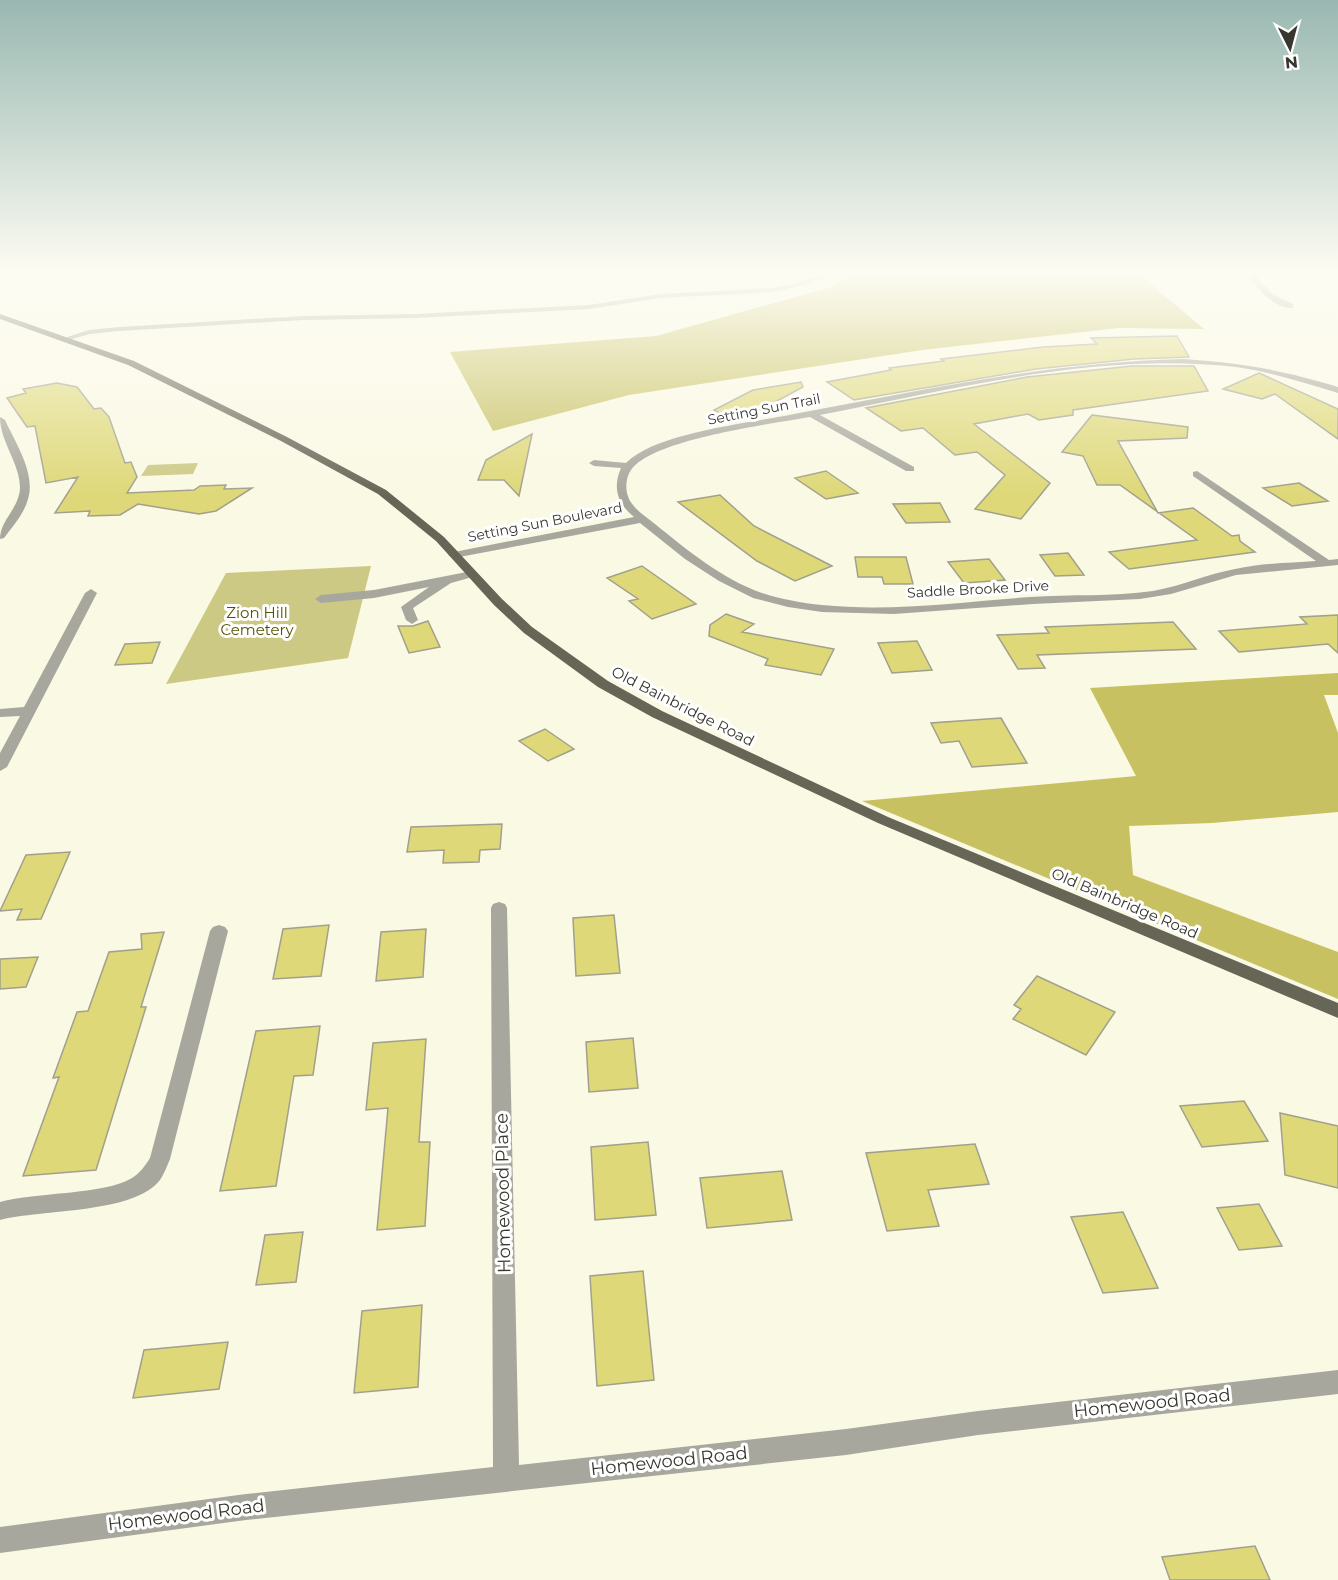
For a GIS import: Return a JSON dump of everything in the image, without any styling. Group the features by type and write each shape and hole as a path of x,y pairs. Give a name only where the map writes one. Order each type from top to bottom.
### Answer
{"main road":[{"name":"Old Bainbridge Road","path":"93,349 167,380 358,478 407,510 528,630 603,684 657,714 883,820 1338,1011"}],"street":[{"name":"Setting Sun Trail","path":"627,466 651,450 683,439 810,413 1029,374 1144,361 1201,362 1249,368 1295,377 1338,390"},
{"path":"810,413 910,469"},
{"path":"0,420 25,481 25,493 20,507 0,536"},
{"path":"594,463 627,466 620,484 621,496 627,506 642,519"},
{"path":"1197,474 1332,563"},
{"name":"Setting Sun Boulevard","path":"454,555 642,519"},
{"name":"Saddle Brooke Drive","path":"642,519 717,576 736,587 778,602 821,609 920,608 1126,597 1177,589 1222,574 1249,569 1332,563"},
{"path":"321,599 374,594 472,574"},
{"path":"412,620 407,607 447,580"},
{"path":"0,767 91,593"},
{"path":"0,712 30,711"},
{"name":"Homewood Place","path":"500,908 506,1479"},
{"path":"0,1212 22,1205 113,1196 139,1185 152,1174 160,1159 219,931"},
{"name":"Homewood Road","path":"0,1540 246,1507 846,1442 978,1423 1338,1382"}],"green space":[{"path":"198,463 193,474 141,476 148,465"},
{"name":"Zion Hill Cemetery","path":"371,566 348,658 166,684 226,573"}],"shaded area":[{"path":"492,349 933,349 629,395 493,431 450,352"},
{"path":"1338,673 1338,695 1324,695 1338,733 1338,812 1212,823 1129,826 1133,875 1338,952 1338,999 862,801 1136,776 1090,688"}],"building":[{"path":"1028,349 1184,349 1189,357 1134,359 1036,369 854,400 827,382 891,370 889,368 944,361 941,359"},
{"path":"1132,366 1194,366 1208,391 1073,410 1073,415 1039,420 1028,414 974,424 1050,483 1021,519 975,509 1005,475 977,452 955,455 923,428 901,431 866,408 1027,377"},
{"path":"1259,373 1338,409 1338,439 1275,394 1262,399 1223,389"},
{"path":"801,382 803,387 740,421 733,422 714,410 753,390"},
{"path":"57,383 77,387 94,409 101,408 109,417 125,463 131,462 137,477 127,493 194,490 200,486 226,485 224,489 252,488 216,511 199,514 138,504 120,515 88,516 90,511 55,513 78,477 46,483 35,426 27,427 7,398 26,393 23,389"},
{"path":"1092,415 1188,427 1187,438 1118,441 1157,512 1120,485 1097,485 1083,456 1062,452"},
{"path":"532,434 519,496 504,480 478,480 486,460"},
{"path":"826,471 858,493 826,499 795,478"},
{"path":"1299,483 1328,501 1292,506 1263,488"},
{"path":"720,495 754,526 832,566 795,581 757,561 678,502"},
{"path":"940,503 950,522 906,523 893,504"},
{"path":"1193,508 1232,536 1239,535 1240,541 1255,552 1129,569 1109,552 1197,540 1159,513"},
{"path":"1068,553 1084,575 1055,576 1040,555"},
{"path":"855,557 906,557 913,584 884,584 882,577 858,577"},
{"path":"989,559 1005,580 964,583 948,562"},
{"path":"642,566 696,604 652,619 629,601 638,599 607,578"},
{"path":"726,614 754,624 742,632 834,649 821,675 765,665 768,659 709,636 710,625"},
{"path":"1338,615 1338,653 1328,644 1239,652 1219,631 1307,624 1300,617"},
{"path":"428,621 440,647 409,653 398,626 413,626"},
{"path":"1173,622 1196,649 1037,655 1045,668 1018,669 997,635 1049,633 1045,627"},
{"path":"917,641 932,670 892,673 878,643"},
{"path":"160,642 152,663 115,665 125,644"},
{"path":"1001,718 1027,763 972,767 959,741 941,743 931,723"},
{"path":"545,729 574,749 548,761 519,741"},
{"path":"502,824 500,849 480,850 479,862 443,863 444,850 407,852 411,827"},
{"path":"70,852 41,919 17,920 22,909 0,911 26,855"},
{"path":"614,915 620,973 576,976 573,918"},
{"path":"329,925 321,976 273,979 283,929"},
{"path":"426,929 423,977 376,981 381,932"},
{"path":"164,932 141,1007 146,1007 96,1170 23,1176 59,1077 53,1078 77,1012 88,1011 109,952 142,949 141,934"},
{"path":"38,957 26,987 0,989 0,959"},
{"path":"1037,976 1115,1012 1086,1055 1013,1019 1021,1009 1014,1005"},
{"path":"320,1026 313,1075 294,1076 276,1186 220,1191 256,1031"},
{"path":"633,1038 638,1088 589,1092 586,1042"},
{"path":"426,1039 419,1142 430,1142 425,1226 377,1230 388,1108 366,1110 373,1043"},
{"path":"1244,1101 1268,1141 1202,1147 1180,1106"},
{"path":"1280,1113 1338,1126 1338,1188 1285,1175"},
{"path":"648,1142 656,1215 595,1220 591,1147"},
{"path":"975,1144 989,1184 928,1190 939,1226 887,1231 866,1153"},
{"path":"782,1171 792,1220 707,1228 700,1178"},
{"path":"1259,1204 1282,1246 1239,1250 1217,1208"},
{"path":"1123,1212 1158,1288 1103,1293 1071,1217"},
{"path":"303,1232 296,1282 256,1285 265,1235"},
{"path":"643,1271 654,1380 597,1386 590,1276"},
{"path":"422,1305 418,1387 354,1393 362,1311"},
{"path":"228,1342 219,1389 133,1398 144,1350"},
{"path":"1255,1546 1270,1580 1170,1580 1162,1557"}]}
